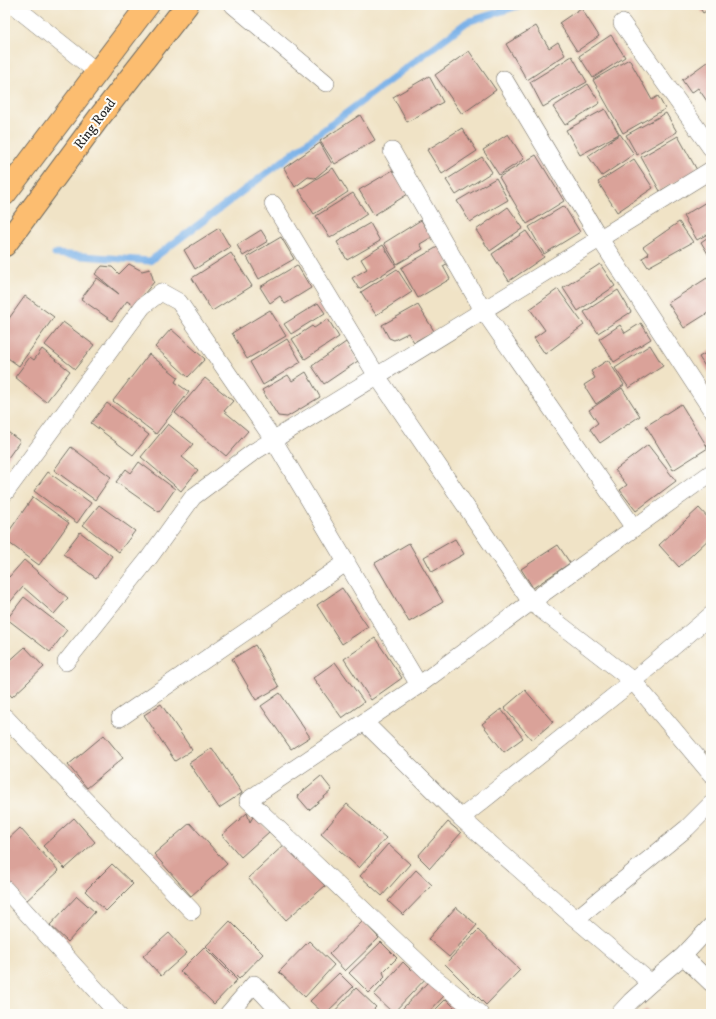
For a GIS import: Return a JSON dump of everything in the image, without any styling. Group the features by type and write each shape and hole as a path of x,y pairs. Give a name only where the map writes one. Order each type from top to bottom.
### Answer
{"highway":[{"path":"5,194 148,5"},
{"name":"Ring Road","path":"5,245 98,119 187,5"},
{"path":"125,35 148,55"}],"street":[{"path":"13,5 97,72"},
{"path":"233,5 326,84"},
{"path":"622,23 711,148"},
{"path":"504,78 600,239 711,410"},
{"path":"392,152 483,310 634,528"},
{"path":"66,662 149,558 192,497 252,453 711,170"},
{"path":"273,204 377,376 531,602 632,681 711,774"},
{"path":"5,493 143,306 161,292 179,302 273,440 419,685"},
{"path":"480,1014 436,978 248,800 419,685 531,602 711,473"},
{"path":"120,718 347,562"},
{"path":"461,818 632,681 711,615"},
{"path":"5,717 192,911"},
{"path":"364,722 461,818 651,983"},
{"path":"576,919 687,828 711,804"},
{"path":"5,889 118,1014"},
{"path":"619,1014 631,1001 683,956 711,926"},
{"path":"683,956 711,983"},
{"path":"228,1014 254,984 282,1014"}],"building":[{"path":"698,5 711,5 711,8 703,13"},
{"path":"581,8 599,36 577,51 559,23"},
{"path":"536,26 549,48 558,42 565,55 527,80 506,44"},
{"path":"611,35 625,57 593,78 579,56"},
{"path":"469,51 496,90 462,114 435,75"},
{"path":"572,56 587,82 543,107 530,82"},
{"path":"629,59 652,100 658,96 665,109 623,133 593,80"},
{"path":"711,59 711,107 698,88 691,93 682,80"},
{"path":"429,76 443,102 407,122 393,97"},
{"path":"588,84 600,103 565,125 553,107"},
{"path":"605,109 619,134 580,155 566,130"},
{"path":"666,113 677,132 637,155 626,135"},
{"path":"360,115 375,140 335,164 320,141"},
{"path":"462,128 477,151 442,174 427,150"},
{"path":"508,134 524,159 499,175 483,150"},
{"path":"620,134 634,154 602,176 588,156"},
{"path":"678,136 697,170 660,191 641,157"},
{"path":"320,143 332,164 315,178 308,177 295,187 284,168"},
{"path":"536,155 564,201 527,224 499,177"},
{"path":"482,157 492,172 456,195 446,180"},
{"path":"634,159 653,188 617,212 598,182"},
{"path":"333,168 348,192 314,214 299,190"},
{"path":"393,170 408,194 374,215 359,190"},
{"path":"496,178 508,200 470,222 457,201"},
{"path":"353,193 367,214 330,238 316,216"},
{"path":"711,199 711,232 697,240 683,216"},
{"path":"564,206 580,232 544,254 529,227"},
{"path":"508,207 523,228 490,251 476,230"},
{"path":"421,220 432,237 420,244 423,249 397,264 384,243"},
{"path":"679,222 693,242 648,267 642,258 649,254 643,247"},
{"path":"370,223 380,241 347,260 337,242"},
{"path":"219,228 230,247 195,269 184,250"},
{"path":"261,230 268,241 243,256 237,245"},
{"path":"526,231 544,257 509,281 492,254"},
{"path":"711,235 711,259 701,242"},
{"path":"281,237 294,259 259,279 247,257"},
{"path":"383,245 396,266 359,289 352,278 367,269 361,259"},
{"path":"441,245 450,262 443,266 450,279 418,298 401,268"},
{"path":"231,253 252,286 212,311 192,278"},
{"path":"129,264 142,271 150,269 154,282 134,306 127,301 112,321 81,299 97,278 119,294 95,274 102,266 112,267 119,274"},
{"path":"600,264 615,286 578,311 563,288"},
{"path":"297,265 311,288 285,304 280,296 270,303 260,287"},
{"path":"397,269 412,292 376,315 361,292"},
{"path":"707,278 711,284 711,311 684,328 668,303"},
{"path":"558,289 584,325 545,354 534,338 545,330 530,309"},
{"path":"618,290 631,312 598,333 584,312"},
{"path":"25,296 54,317 19,366 5,356 5,324"},
{"path":"318,303 325,313 291,334 284,324"},
{"path":"418,305 434,331 414,342 408,333 394,340 389,338 382,325"},
{"path":"270,310 286,336 247,359 232,333"},
{"path":"328,319 339,337 305,359 292,339 312,326 314,328"},
{"path":"63,322 94,345 75,369 45,345"},
{"path":"641,323 651,339 614,362 599,339 620,325 625,333"},
{"path":"171,329 205,359 188,377 155,347"},
{"path":"287,339 301,362 263,385 250,362"},
{"path":"346,342 358,361 324,384 312,366"},
{"path":"650,345 663,366 629,388 615,368"},
{"path":"42,349 70,371 46,402 15,377 30,357 34,360"},
{"path":"711,350 711,376 699,357"},
{"path":"149,354 178,377 175,382 189,392 156,434 113,401"},
{"path":"608,360 624,385 596,404 584,385 595,378 591,371"},
{"path":"306,372 320,397 287,417 278,416 262,390 288,375 292,381"},
{"path":"205,378 233,401 224,411 248,431 226,456 175,413"},
{"path":"622,388 640,416 600,443 590,429 598,423 589,410"},
{"path":"107,403 149,435 133,455 91,423"},
{"path":"681,404 708,448 673,470 646,426"},
{"path":"168,424 193,444 182,457 198,470 181,491 141,457"},
{"path":"5,430 20,441 5,462"},
{"path":"648,445 676,481 636,511 620,490 627,485 615,470"},
{"path":"71,447 111,477 95,500 54,470"},
{"path":"139,462 175,489 159,512 116,482 126,469 131,473"},
{"path":"48,472 91,503 77,523 34,491"},
{"path":"33,497 69,523 39,565 5,540 5,537"},
{"path":"99,505 135,531 119,552 83,525"},
{"path":"699,508 711,521 711,537 679,567 659,545"},
{"path":"80,532 112,556 96,578 63,554"},
{"path":"455,539 464,554 432,572 424,557"},
{"path":"409,543 443,602 409,622 375,563"},
{"path":"558,545 570,563 533,588 521,569"},
{"path":"24,560 68,598 54,614 23,587 5,608 5,573 9,577"},
{"path":"342,588 368,627 342,644 317,605"},
{"path":"24,597 67,630 50,652 7,619"},
{"path":"375,638 402,678 371,700 344,659"},
{"path":"255,645 279,687 256,700 232,659"},
{"path":"25,647 44,667 12,697 5,689 5,665"},
{"path":"335,662 364,702 342,718 313,678"},
{"path":"525,690 553,722 532,740 504,708"},
{"path":"280,693 310,737 291,749 261,706"},
{"path":"161,704 192,750 175,761 144,715"},
{"path":"501,709 523,738 504,752 482,724"},
{"path":"104,735 123,758 87,788 68,765"},
{"path":"212,748 242,793 219,808 189,763"},
{"path":"321,776 332,790 309,810 297,796"},
{"path":"347,804 386,838 359,868 321,834"},
{"path":"247,813 250,822 254,815 269,832 241,857 222,835"},
{"path":"74,818 95,842 65,869 43,846"},
{"path":"448,822 461,833 430,868 418,856"},
{"path":"190,823 227,864 191,896 154,854"},
{"path":"20,828 59,871 26,901 5,878 5,842"},
{"path":"286,843 325,886 286,920 248,878"},
{"path":"388,844 410,864 382,896 360,876"},
{"path":"112,864 133,884 106,911 85,891"},
{"path":"416,870 432,885 403,915 388,901"},
{"path":"77,896 95,912 68,942 50,925"},
{"path":"456,907 477,925 449,957 428,939"},
{"path":"230,921 263,954 239,979 206,946"},
{"path":"363,921 379,938 345,971 329,954"},
{"path":"478,930 520,970 486,1005 445,964"},
{"path":"169,933 187,953 161,976 143,956"},
{"path":"309,941 334,965 305,997 279,972"},
{"path":"381,942 397,958 383,972 385,977 369,993 349,973"},
{"path":"204,947 237,980 214,1004 180,971"},
{"path":"403,962 411,970 416,965 428,976 393,1013 374,995"},
{"path":"339,973 353,987 324,1014 310,1001"},
{"path":"428,982 444,996 427,1014 407,1014 402,1009"},
{"path":"356,988 376,1007 369,1014 332,1014"},
{"path":"446,999 461,1014 431,1014"},
{"path":"646,1009 651,1014 641,1014"}],"waterway":[{"path":"55,254 150,261 467,22 521,5"}]}
